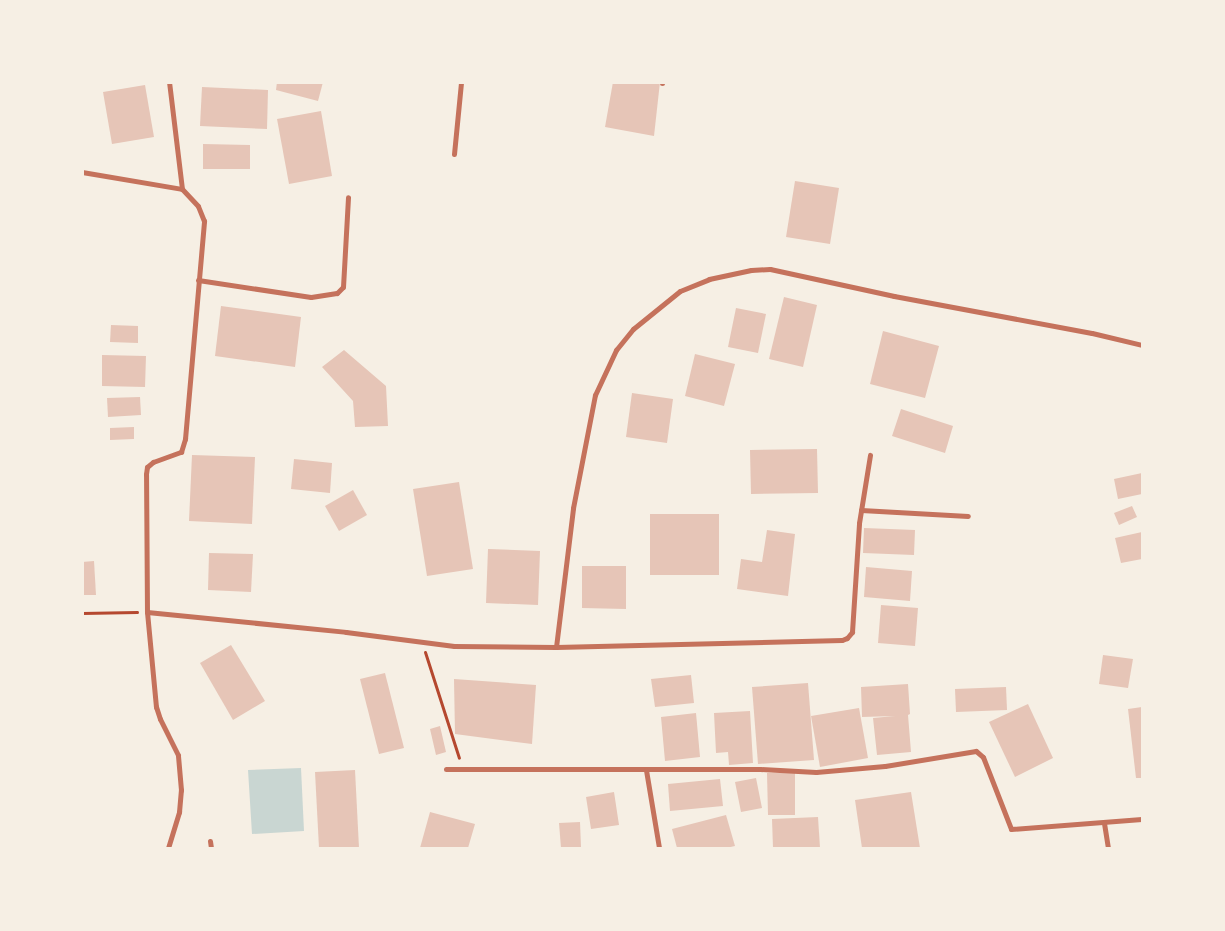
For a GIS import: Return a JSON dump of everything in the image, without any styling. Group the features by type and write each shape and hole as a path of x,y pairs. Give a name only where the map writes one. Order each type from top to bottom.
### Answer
{"street":[{"path":"168,848 173,839 179,812 181,790 180,766 174,745 157,713 147,612 146,474 147,467 153,462 181,452 185,439 204,221 198,206 182,189 169,82"},
{"path":"454,154 461,82"},
{"path":"82,172 182,189"},
{"path":"198,280 311,297 337,293 343,287 348,197"},
{"path":"556,647 573,508 595,395 616,350 633,328 680,291 709,279 751,270 770,269 894,296 1092,333 1142,345"},
{"path":"147,612 463,646 556,647 832,642 847,638 852,632 861,510 870,454"},
{"path":"861,510 968,516"},
{"path":"446,769 760,769 816,772 886,766 976,751 983,757 1011,829 1142,819"},
{"path":"646,770 659,848"},
{"path":"1104,823 1108,848"},
{"path":"210,841 211,848"}],"path":[{"path":"82,614 147,612"},
{"path":"422,642 463,770"}],"shaded area":[{"path":"301,768 304,831 252,834 248,770"}],"building":[{"path":"277,82 323,82 318,101 276,90"},
{"path":"613,82 660,82 654,136 605,127"},
{"path":"145,85 154,137 112,144 103,92"},
{"path":"202,87 268,90 267,129 200,126"},
{"path":"321,111 332,176 289,184 277,119"},
{"path":"203,144 250,145 250,169 203,169"},
{"path":"795,181 839,188 830,244 786,237"},
{"path":"784,297 817,305 803,367 769,359"},
{"path":"221,306 301,317 295,367 215,356"},
{"path":"736,308 766,314 758,353 728,347"},
{"path":"111,325 138,326 138,343 110,342"},
{"path":"883,331 939,346 925,398 870,384"},
{"path":"344,350 386,386 388,426 355,427 353,401 322,367"},
{"path":"695,354 735,364 724,406 685,396"},
{"path":"102,355 146,356 145,387 102,386"},
{"path":"632,393 673,399 667,443 626,437"},
{"path":"140,397 141,415 108,417 107,398"},
{"path":"901,409 953,426 945,453 892,436"},
{"path":"134,427 134,439 110,440 110,428"},
{"path":"817,449 818,493 751,494 750,450"},
{"path":"192,455 255,457 252,524 189,521"},
{"path":"294,459 332,463 330,493 291,489"},
{"path":"1142,473 1142,494 1118,499 1114,479"},
{"path":"459,482 473,569 427,576 413,489"},
{"path":"353,490 367,515 339,531 325,506"},
{"path":"1132,506 1137,517 1119,525 1114,513"},
{"path":"650,514 719,514 719,575 650,575"},
{"path":"864,528 915,530 914,555 863,553"},
{"path":"767,530 795,534 788,596 737,589 741,559 762,562"},
{"path":"1142,532 1142,559 1121,563 1115,538"},
{"path":"488,549 540,551 538,605 486,603"},
{"path":"209,553 253,554 251,592 208,590"},
{"path":"94,561 96,595 82,595 82,562"},
{"path":"582,566 626,566 626,609 582,608"},
{"path":"866,567 912,571 910,601 864,597"},
{"path":"881,605 918,608 915,646 878,643"},
{"path":"231,645 265,701 233,720 200,663"},
{"path":"1103,655 1133,659 1128,688 1099,684"},
{"path":"385,673 404,748 379,754 360,679"},
{"path":"691,675 694,703 655,707 651,679"},
{"path":"454,679 536,685 532,744 455,734"},
{"path":"808,683 814,760 758,764 752,687"},
{"path":"908,684 911,752 877,755 873,718 895,716 862,717 861,687"},
{"path":"1006,687 1007,710 956,712 955,689"},
{"path":"1028,704 1053,758 1015,777 989,722"},
{"path":"1142,707 1142,778 1136,778 1128,709"},
{"path":"859,708 868,758 820,767 811,716"},
{"path":"750,711 753,763 729,765 728,752 716,753 714,713"},
{"path":"696,713 700,757 665,761 661,717"},
{"path":"440,726 446,752 436,755 430,729"},
{"path":"355,770 359,848 319,848 315,772"},
{"path":"795,772 795,815 768,815 767,773"},
{"path":"756,778 762,808 741,812 735,782"},
{"path":"720,779 723,806 670,811 668,784"},
{"path":"614,792 619,825 591,829 586,797"},
{"path":"911,792 920,848 862,848 855,800"},
{"path":"430,812 475,824 468,848 420,848"},
{"path":"726,815 735,846 726,848 677,848 672,829"},
{"path":"818,817 820,848 773,848 772,819"},
{"path":"580,822 581,847 561,848 559,823"}]}
